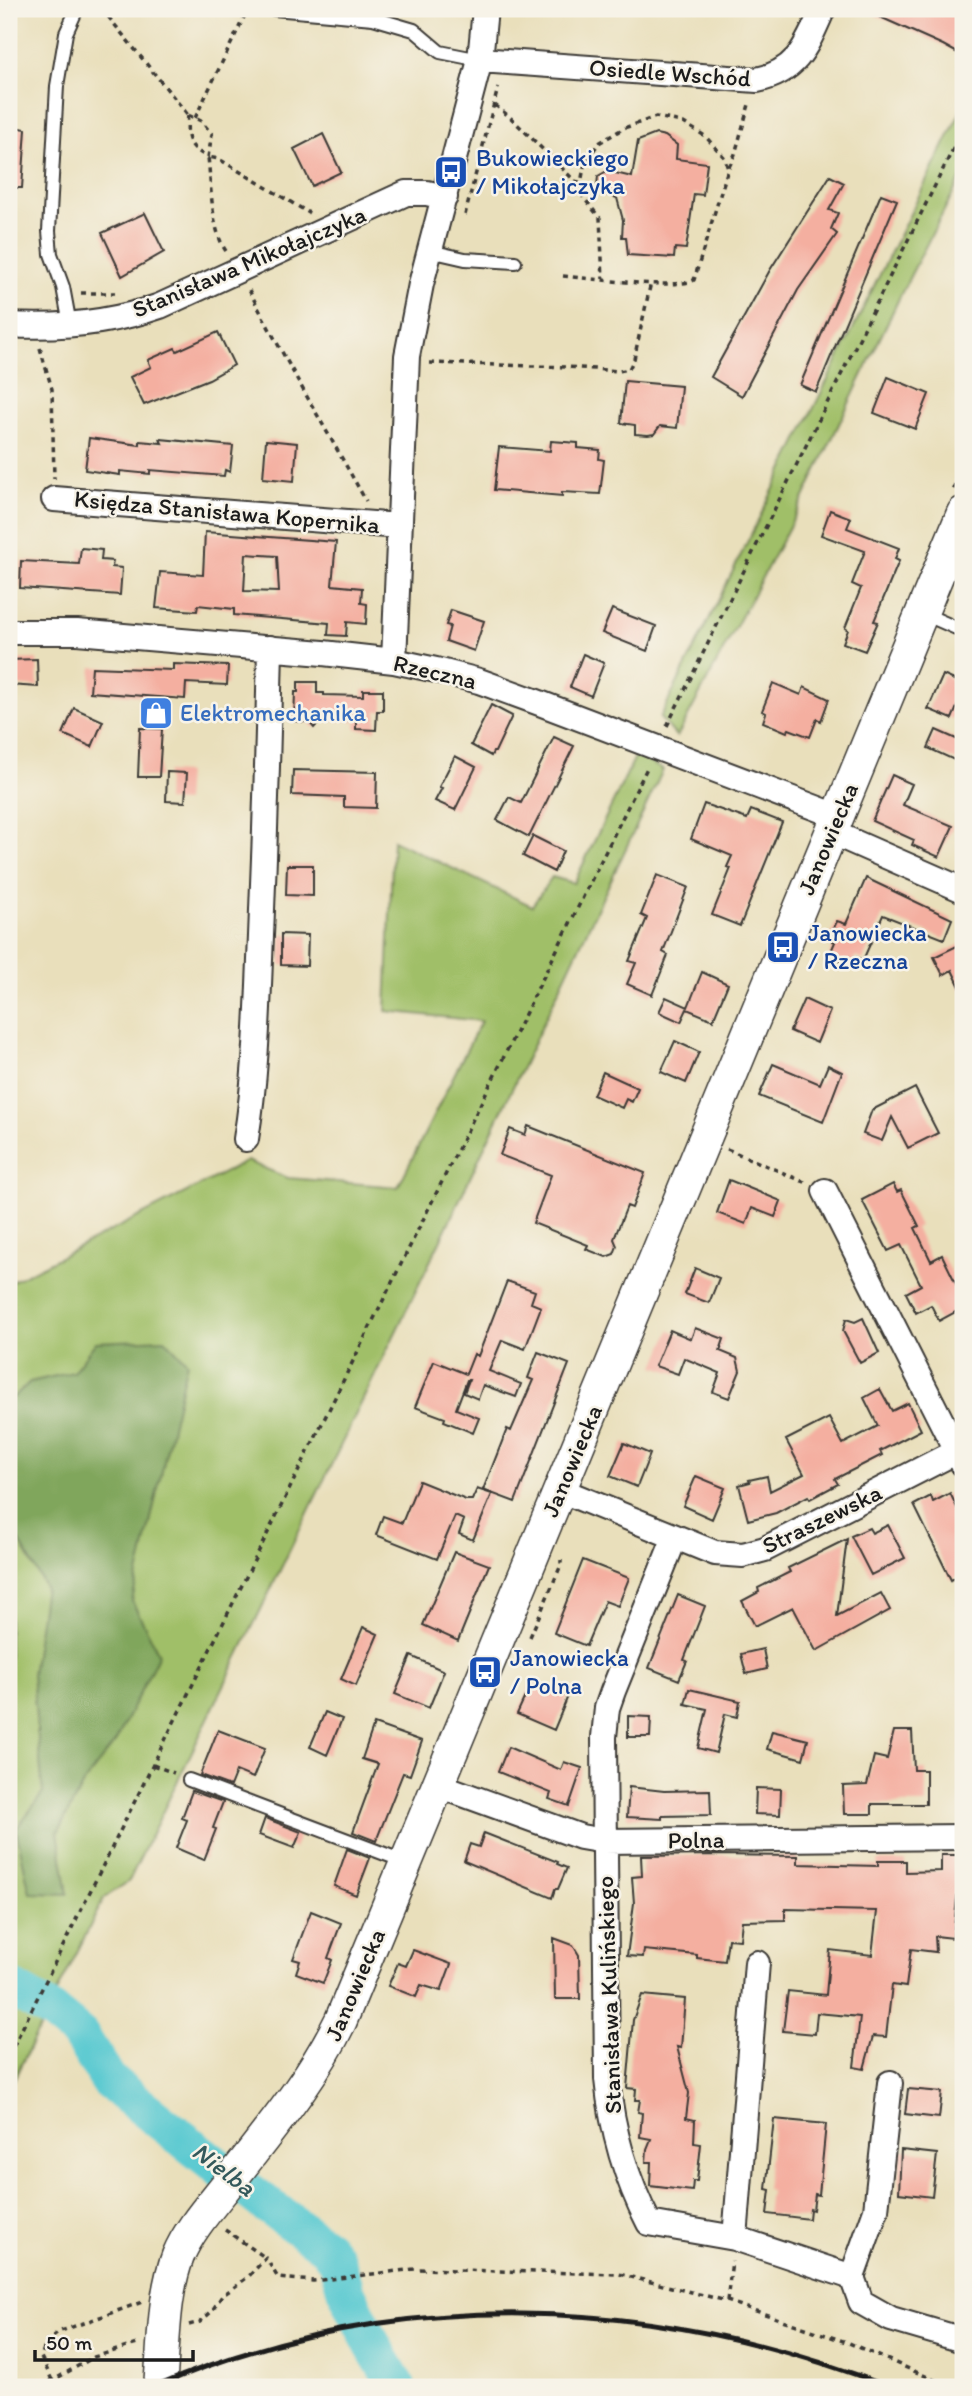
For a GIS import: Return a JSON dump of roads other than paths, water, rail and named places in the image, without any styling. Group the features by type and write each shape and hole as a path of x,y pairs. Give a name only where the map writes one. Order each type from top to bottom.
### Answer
{"street":[{"path":"394,661 389,525 407,361 430,251 480,60 485,9"},
{"name":"Osiedle Wschód","path":"480,60 757,80 780,72 798,57 823,9"},
{"name":"Stanisława Mikołajczyka","path":"20,325 70,325 138,314 406,193 427,193 445,197"},
{"name":"Księdza Stanisława Kopernika","path":"54,499 389,525"},
{"name":"Janowiecka","path":"160,2387 169,2299 174,2268 180,2252 212,2204 326,2052 963,513"},
{"name":"Rzeczna","path":"9,632 77,632 271,648 394,661 479,681 657,747 834,824 963,890"},
{"path":"246,1139 252,1100 257,1027 271,648"},
{"path":"825,1191 961,1455"},
{"name":"Straszewska","path":"560,1490 724,1555 754,1553 961,1455"},
{"path":"604,1841 604,1737 607,1708 675,1537"},
{"name":"Polna","path":"438,1785 581,1838 604,1841 963,1837"},
{"name":"Stanisława Kulińskiego","path":"604,1841 607,2079 614,2132 629,2182 649,2223 735,2238 852,2277"},
{"path":"735,2238 758,1963"},
{"path":"890,2083 876,2210 852,2277 861,2302 891,2319 963,2340"}],"lane":[{"path":"70,325 65,293 51,254 49,231 57,86 66,33 77,9"},
{"path":"274,9 373,18 414,30 440,52 480,60"},
{"path":"430,251 465,259 515,262"},
{"path":"922,613 963,631"},
{"path":"189,1780 406,1863"}],"waterway":[{"name":"Nielba","path":"9,1987 52,2012 80,2035 109,2081 267,2205 327,2248 336,2260 346,2291 372,2344 397,2387"}],"railway":[{"path":"155,2387 244,2354 336,2331 428,2318 522,2314 615,2319 708,2333 799,2356 889,2387"}],"place":[{"name":"Bukowieckiego / Mikołajczyka","path":"451,172"},
{"name":"Elektromechanika","path":"156,713"},
{"name":"Janowiecka / Rzeczna","path":"783,947"},
{"name":"Janowiecka / Polna","path":"485,1672"}]}
